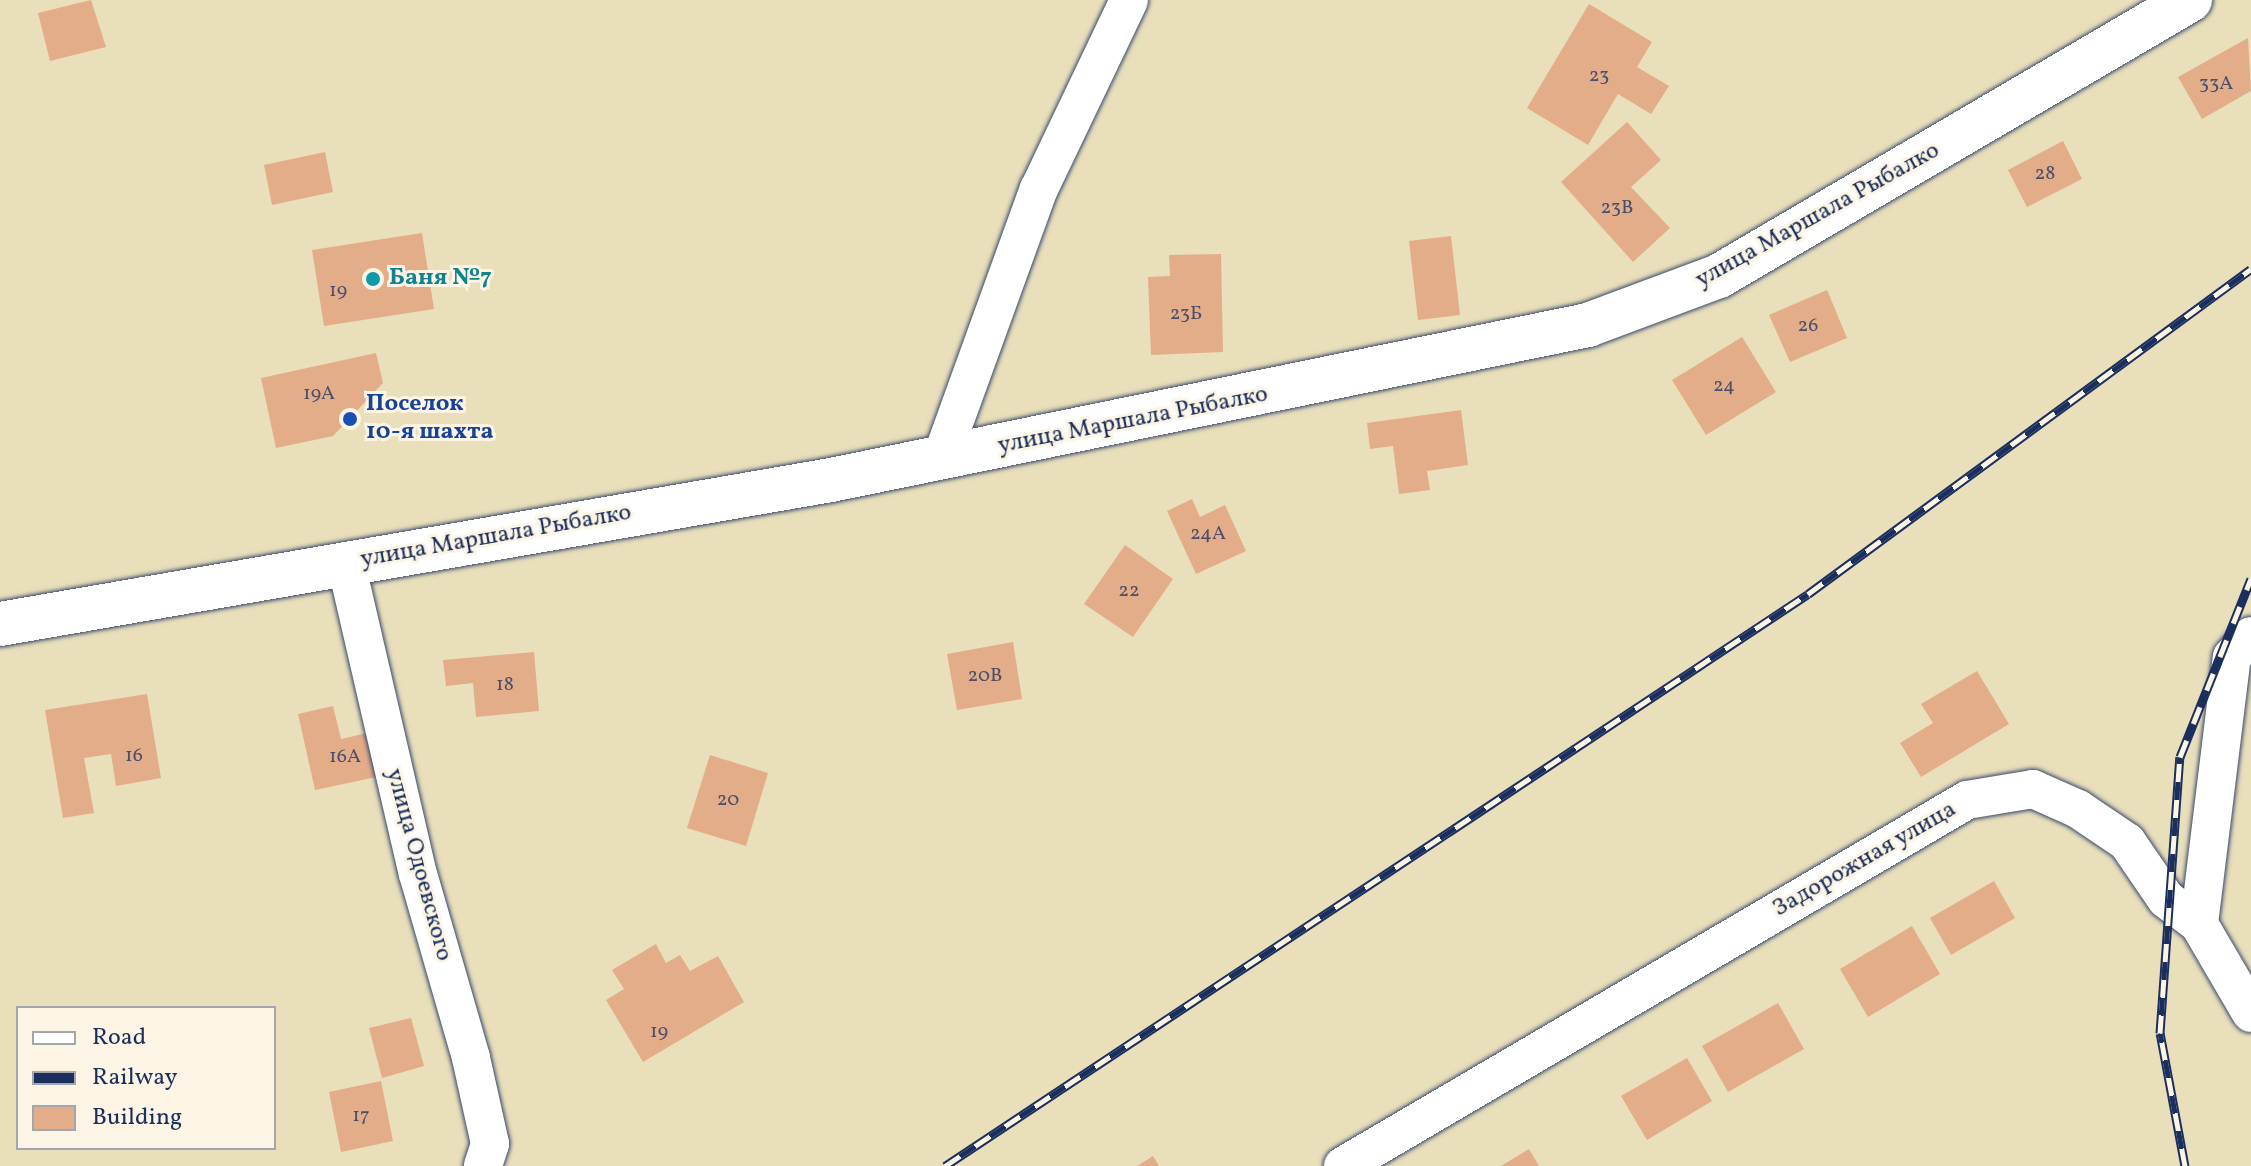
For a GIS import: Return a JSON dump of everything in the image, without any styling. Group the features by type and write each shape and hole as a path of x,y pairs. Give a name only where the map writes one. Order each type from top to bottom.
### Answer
{"street":[{"path":"941,459 1039,189 1129,0"},
{"name":"улица Маршала Рыбалко","path":"0,624 941,459 1588,325 1719,276 2190,0"},
{"name":"улица Одоевского","path":"346,563 418,874 474,1072 490,1144 483,1166"},
{"path":"2251,636 2232,657 2199,924 2251,1013"},
{"name":"Задорожная улица","path":"1343,1166 1967,800 2033,789 2078,809 2127,842 2166,899 2199,924"}],"building":[{"path":"91,0 106,47 50,61 38,13"},
{"path":"1589,4 1652,42 1637,67 1669,86 1651,114 1618,94 1588,145 1527,108"},
{"path":"2248,38 2251,91 2202,119 2178,77"},
{"path":"1627,122 1661,160 1631,187 1670,228 1633,262 1561,182"},
{"path":"2063,141 2082,179 2027,207 2008,170"},
{"path":"325,152 333,192 272,205 264,165"},
{"name":"Баня №7","path":"422,233 434,309 324,326 312,250"},
{"path":"1451,236 1460,315 1418,320 1409,241"},
{"path":"1221,254 1223,352 1151,355 1148,277 1170,276 1169,255"},
{"path":"1827,290 1847,338 1790,362 1769,315"},
{"path":"1742,337 1776,392 1706,435 1672,380"},
{"path":"376,353 383,383 333,436 276,448 261,378"},
{"path":"1461,410 1468,465 1427,471 1430,490 1399,494 1393,446 1370,449 1367,423"},
{"path":"1192,499 1200,517 1225,505 1246,551 1196,574 1167,511"},
{"path":"1125,545 1173,579 1133,637 1084,604"},
{"path":"1013,642 1022,699 957,710 947,654"},
{"path":"534,652 539,711 476,717 473,683 446,686 443,660"},
{"path":"1977,671 2009,724 1921,777 1900,743 1933,723 1921,704"},
{"path":"147,694 161,778 116,786 111,754 84,758 94,813 63,818 45,710"},
{"path":"333,706 341,739 376,731 386,775 315,790 298,714"},
{"path":"710,755 768,773 746,846 687,828"},
{"path":"1994,881 2015,918 1951,955 1930,918"},
{"path":"1912,926 1940,974 1868,1017 1840,969"},
{"path":"656,944 666,963 680,955 690,971 718,956 744,1002 643,1062 606,1000 624,989 612,970"},
{"path":"1778,1003 1804,1049 1728,1092 1702,1046"},
{"path":"411,1018 424,1066 382,1078 369,1028"},
{"path":"1687,1058 1712,1101 1647,1140 1621,1096"},
{"path":"381,1081 393,1141 341,1152 329,1092"},
{"path":"1529,1149 1539,1166 1501,1166"},
{"path":"1153,1156 1159,1166 1137,1166"}],"railway":[{"path":"945,1166 1808,594 2251,269"},
{"path":"2185,1166 2160,1033 2180,757 2251,579"}],"place":[{"name":"Баня №7","path":"373,279"},
{"name":"Поселок 10-я шахта","path":"350,419"}]}
